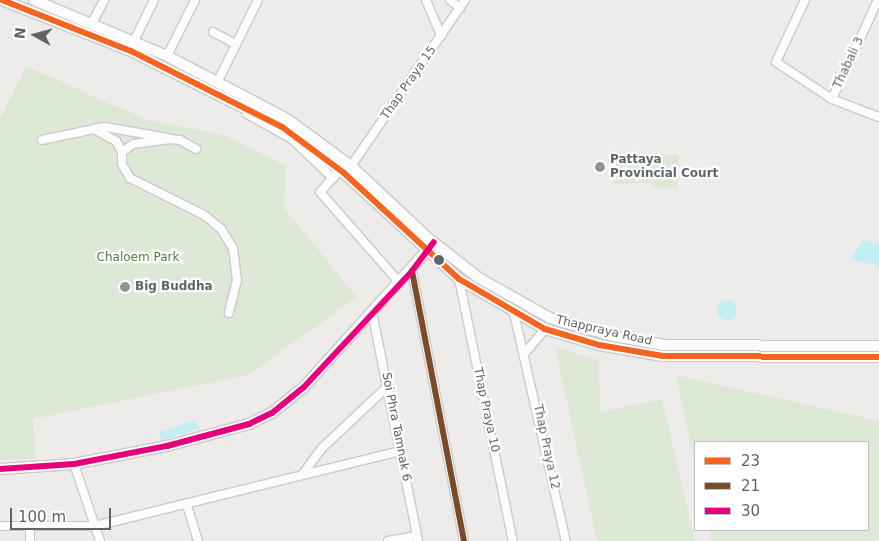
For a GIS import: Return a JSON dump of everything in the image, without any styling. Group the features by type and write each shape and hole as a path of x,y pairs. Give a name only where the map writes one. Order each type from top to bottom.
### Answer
{"main road":[{"name":"Thappraya Road","path":"2,0 92,34 237,103 282,127 459,279 514,313 545,329 612,348 663,356 879,357"},
{"name":"Thappraya Road","path":"34,0 167,56 218,81 287,119 351,166 434,242 479,278 550,318 614,336 664,345 879,346"},
{"path":"0,469 74,464 166,446 249,424 267,415 300,391 412,271 434,242"},
{"path":"473,289 479,278"},
{"path":"599,345 602,332"},
{"path":"612,348 614,336"},
{"path":"780,347 781,358"}],"street":[{"path":"92,23 104,0"},
{"path":"134,41 154,0"},
{"path":"167,56 195,0"},
{"path":"218,81 258,0"},
{"path":"426,0 441,36"},
{"path":"450,0 460,8"},
{"name":"Thap Praya 15","path":"351,166 465,0"},
{"path":"805,0 776,62 832,99 879,116"},
{"name":"Thabali 3","path":"832,99 878,0"},
{"path":"213,32 236,44"},
{"path":"42,140 105,127 180,140 196,148"},
{"path":"94,129 116,141 122,152 122,164 130,178 204,215 226,236 233,248 237,280 229,313"},
{"path":"122,152 133,144 170,139"},
{"path":"337,174 320,192 400,283"},
{"path":"412,271 464,541"},
{"name":"Thap Praya 10","path":"459,279 513,541"},
{"name":"Soi Phra Tamnak 6","path":"372,312 418,538"},
{"name":"Thap Praya 12","path":"514,313 525,353 566,541"},
{"path":"525,353 545,329"},
{"path":"303,474 321,449 388,386"},
{"path":"0,526 95,526 401,451"},
{"path":"74,464 100,541"},
{"path":"187,504 198,541"},
{"path":"30,526 30,541"},
{"path":"388,541 418,538"}],"green space":[{"name":"Chaloem Park","path":"26,66 147,120 220,134 286,166 284,208 357,297 248,375 33,419 35,459 0,460 0,119"},
{"path":"618,151 679,155 677,189 654,188 653,183 613,184 613,176 617,175 615,153"},
{"path":"555,347 599,360 600,412 662,399 695,541 597,541"},
{"path":"676,375 879,421 879,541 712,541 709,531 869,531 869,441 694,441 694,460"}],"water":[{"path":"863,240 879,245 879,269 877,265 850,260"},
{"path":"727,300 734,303 737,310 734,317 727,320 720,317 717,310 720,303"},
{"path":"196,420 199,429 162,441 159,432"}],"transit line":[{"name":"23","path":"2,0 131,51 282,127 344,173 459,279 545,329 599,345 663,356 879,357"},
{"name":"30","path":"0,469 74,464 167,446 249,424 272,413 304,387 412,271 434,242"},
{"name":"21","path":"412,271 464,541"}],"place":[{"name":"Pattaya Provincial Court","path":"600,167"},
{"name":"Big Buddha","path":"125,287"}]}
